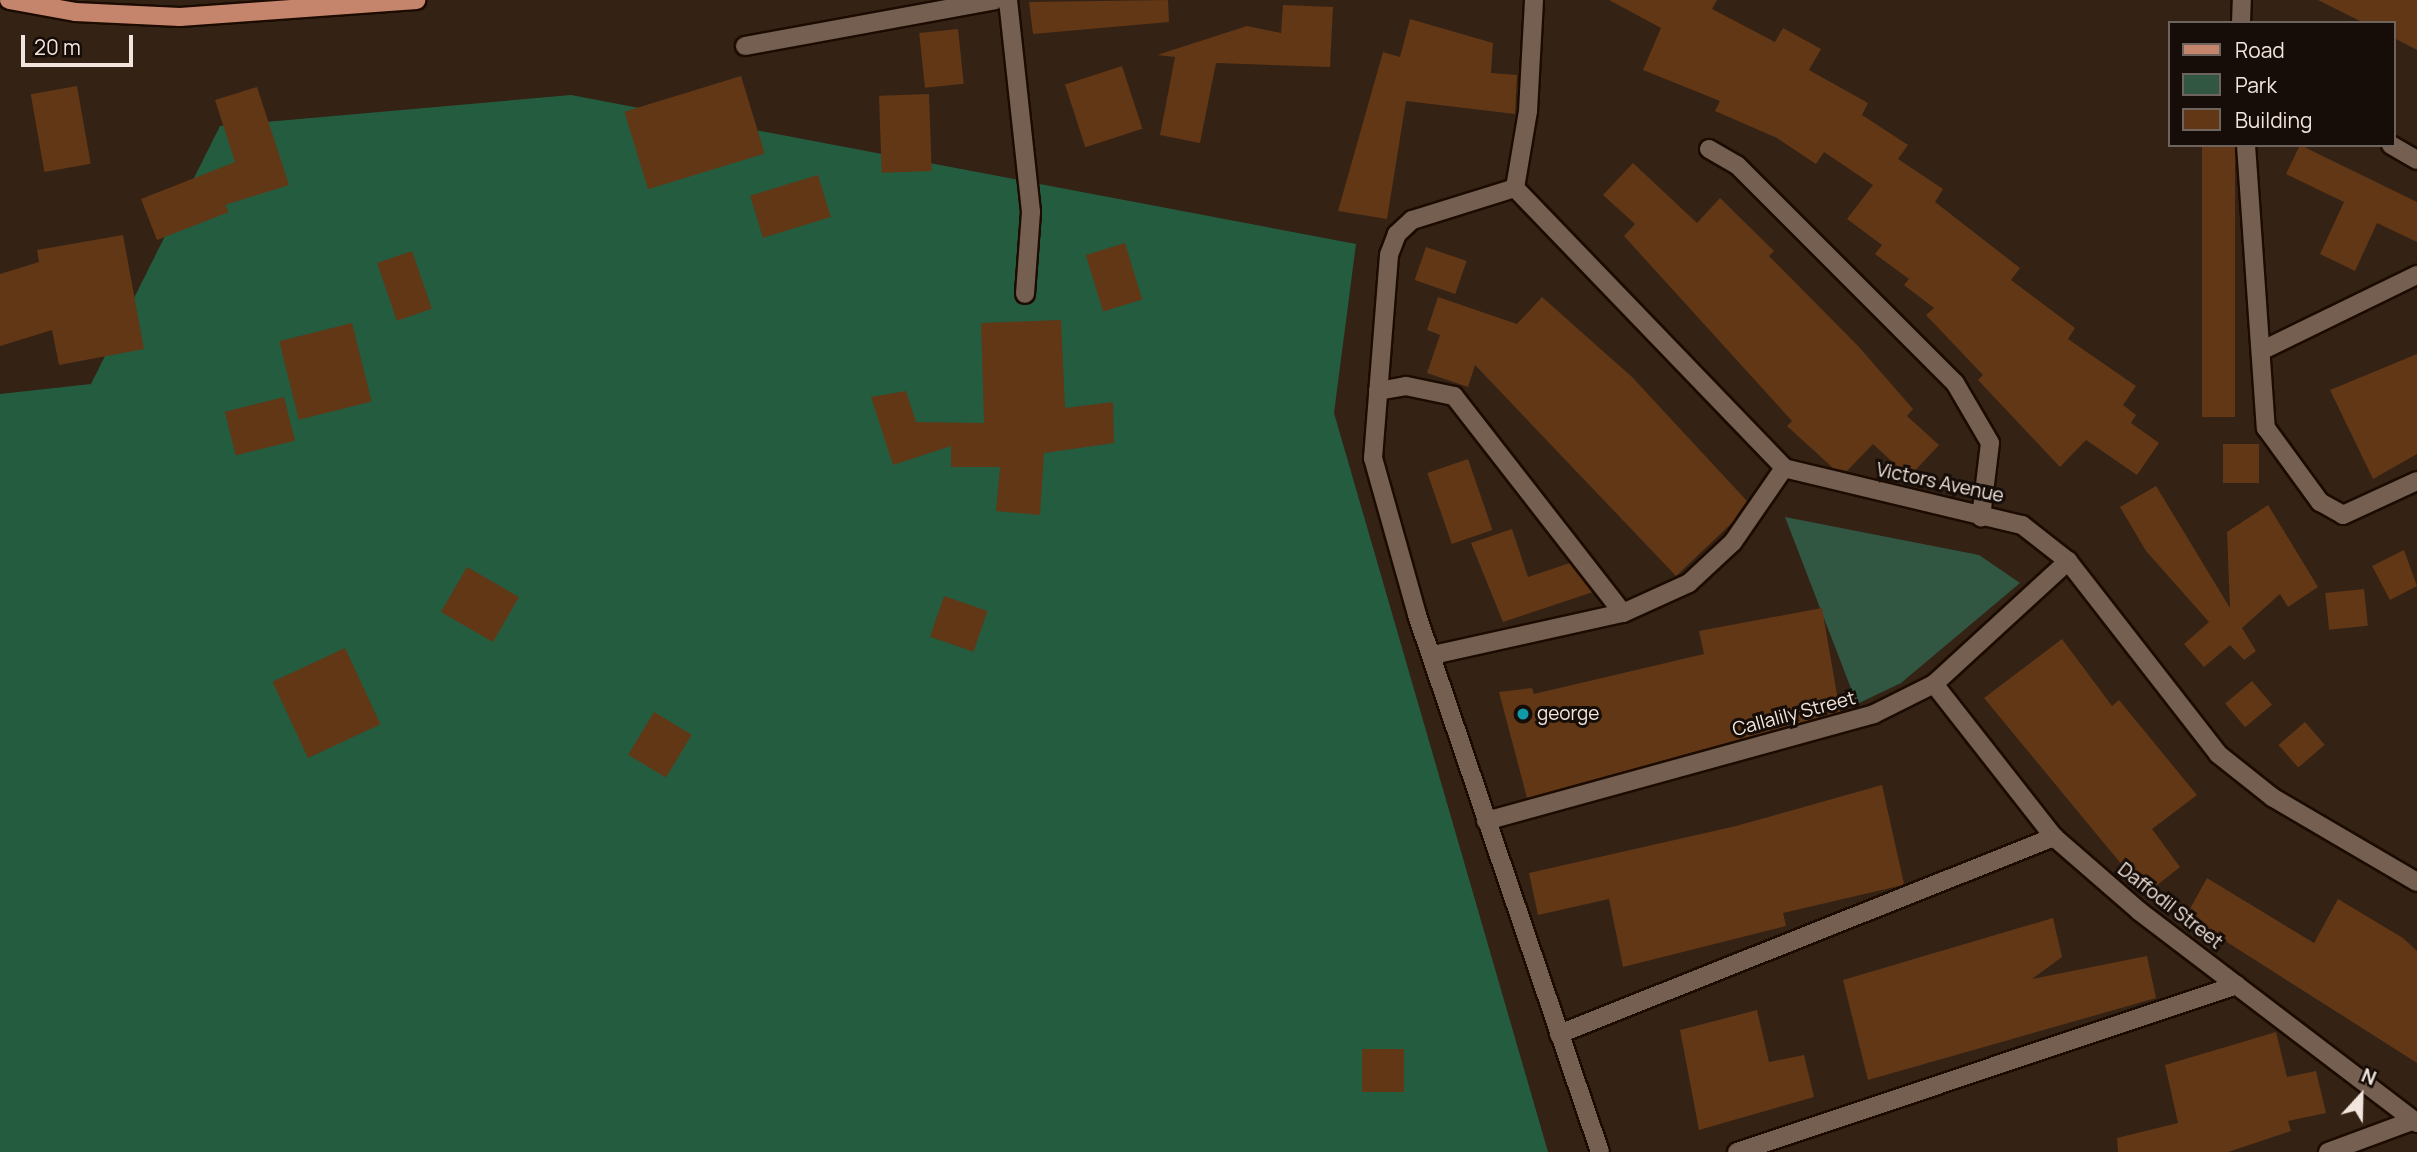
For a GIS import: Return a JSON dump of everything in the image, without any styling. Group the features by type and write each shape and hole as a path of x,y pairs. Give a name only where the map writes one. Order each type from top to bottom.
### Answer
{"main road":[{"path":"9,0 75,12 180,17 416,0"}],"street":[{"path":"745,46 995,0"},
{"path":"1008,0 1031,212 1025,294"},
{"path":"1515,188 1528,111 1534,0"},
{"path":"2241,21 2242,0"},
{"path":"2246,147 2266,428 2320,502 2343,516 2417,481"},
{"path":"2394,147 2417,160"},
{"path":"1709,149 1747,175 1955,383 1990,443 1981,517"},
{"path":"1515,188 1412,220 1397,234 1389,254 1373,458 1486,821 1600,1152"},
{"path":"1433,654 1623,613 1689,583 1733,542 1784,468 1515,188"},
{"path":"2261,351 2417,275"},
{"path":"1378,391 1406,386 1454,396 1623,613"},
{"name":"Victors Avenue","path":"1784,468 2022,525 2068,561 2218,754 2272,797 2417,881"},
{"name":"Callalily Street","path":"1486,821 1874,714 1934,684 2068,561"},
{"name":"Daffodil Street","path":"1934,684 2053,837 2237,985 2415,1122"},
{"path":"1559,1034 2053,837"},
{"path":"1737,1152 2237,985"},
{"path":"2328,1152 2415,1122"}],"green space":[{"path":"571,95 1356,244 1334,413 1548,1152 0,1152 0,394 91,384 220,126"},
{"path":"1785,517 1979,555 2020,583 1901,683 1857,704"}],"building":[{"path":"1168,0 1169,22 1033,34 1029,2"},
{"path":"1609,0 1717,0 1712,9 1775,42 1783,28 1821,49 1809,70 1868,103 1862,115 1908,145 1898,159 1943,189 1935,202 2020,268 2011,280 2075,328 2068,339 2136,386 2123,405 2136,415 2131,423 2159,443 2137,475 2086,440 2060,467 1978,380 1983,375 1926,315 1934,308 1904,285 1909,279 1875,254 1882,245 1847,219 1873,185 1824,152 1816,164 1777,138 1715,111 1720,101 1643,70 1661,28"},
{"path":"2318,0 2417,0 2417,50 2396,39 2396,21 2360,21"},
{"path":"1283,5 1333,7 1330,67 1216,63 1200,143 1160,135 1175,57 1157,55 1247,26 1281,33"},
{"path":"1410,19 1493,43 1491,73 1517,75 1515,114 1406,101 1387,219 1338,211 1383,52 1400,57"},
{"path":"958,29 964,84 925,88 919,33"},
{"path":"1122,66 1142,129 1085,147 1065,85"},
{"path":"741,76 765,153 648,189 624,112"},
{"path":"77,86 91,164 44,172 31,94"},
{"path":"257,87 289,185 225,205 229,212 157,240 141,199 235,162 215,100"},
{"path":"929,94 932,171 882,173 879,96"},
{"path":"2202,147 2235,147 2235,417 2202,417"},
{"path":"2299,147 2304,147 2417,202 2417,242 2377,223 2355,271 2320,254 2344,202 2286,174"},
{"path":"1633,163 1697,223 1720,198 1774,251 1769,256 1859,347 1913,409 1907,416 1939,445 1909,477 1873,444 1847,471 1833,468 1787,426 1792,421 1624,236 1635,224 1603,195"},
{"path":"818,175 831,217 763,238 750,196"},
{"path":"123,235 144,349 59,365 52,330 0,346 0,274 39,262 37,250"},
{"path":"1125,243 1142,299 1103,311 1086,255"},
{"path":"1426,247 1467,261 1455,294 1415,280"},
{"path":"412,251 432,309 397,321 377,263"},
{"path":"1438,297 1517,324 1542,297 1632,377 1747,501 1733,522 1676,576 1475,365 1468,387 1427,373 1440,335 1427,330"},
{"path":"1061,320 1065,408 1113,402 1114,443 1044,453 1040,515 996,511 1000,467 951,467 951,446 893,465 871,397 906,391 916,422 984,423 981,323"},
{"path":"352,323 372,402 299,420 279,341"},
{"path":"2417,354 2417,454 2373,479 2330,390"},
{"path":"284,397 295,441 236,455 225,412"},
{"path":"2223,444 2259,444 2259,483 2223,483"},
{"path":"1468,459 1492,530 1452,544 1427,473"},
{"path":"2156,486 2230,608 2227,532 2268,505 2318,587 2288,607 2280,594 2242,628 2256,651 2244,660 2230,645 2204,667 2184,644 2209,622 2146,551 2120,507"},
{"path":"1512,529 1528,577 1570,563 1593,592 1503,622 1471,543"},
{"path":"2404,550 2417,586 2390,600 2372,566"},
{"path":"467,567 519,597 493,642 441,612"},
{"path":"2364,589 2368,626 2329,630 2325,593"},
{"path":"944,596 987,611 973,652 930,637"},
{"path":"1822,608 1840,712 1527,798 1499,692 1532,688 1534,694 1704,654 1699,631"},
{"path":"2062,639 2112,706 2119,700 2197,795 2152,829 2180,867 2146,894 1984,698"},
{"path":"345,648 380,724 308,758 272,682"},
{"path":"2252,681 2272,705 2245,727 2225,703"},
{"path":"654,712 692,735 666,778 628,755"},
{"path":"2305,722 2325,745 2298,768 2279,745"},
{"path":"1882,785 1904,884 1899,886 1783,913 1786,926 1623,967 1609,899 1538,915 1529,873 1736,826"},
{"path":"2207,878 2314,943 2338,899 2403,938 2417,951 2417,1063 2186,916"},
{"path":"2053,918 2062,957 2032,979 2147,956 2156,998 1868,1080 1843,980"},
{"path":"1757,1010 1769,1062 1804,1055 1814,1097 1699,1130 1680,1030"},
{"path":"2276,1032 2287,1077 2316,1071 2326,1113 2288,1121 2291,1131 2228,1152 2118,1152 2117,1138 2178,1123 2165,1065"},
{"path":"1362,1049 1404,1049 1404,1092 1362,1092"}],"place":[{"name":"george","path":"1523,714"}]}
